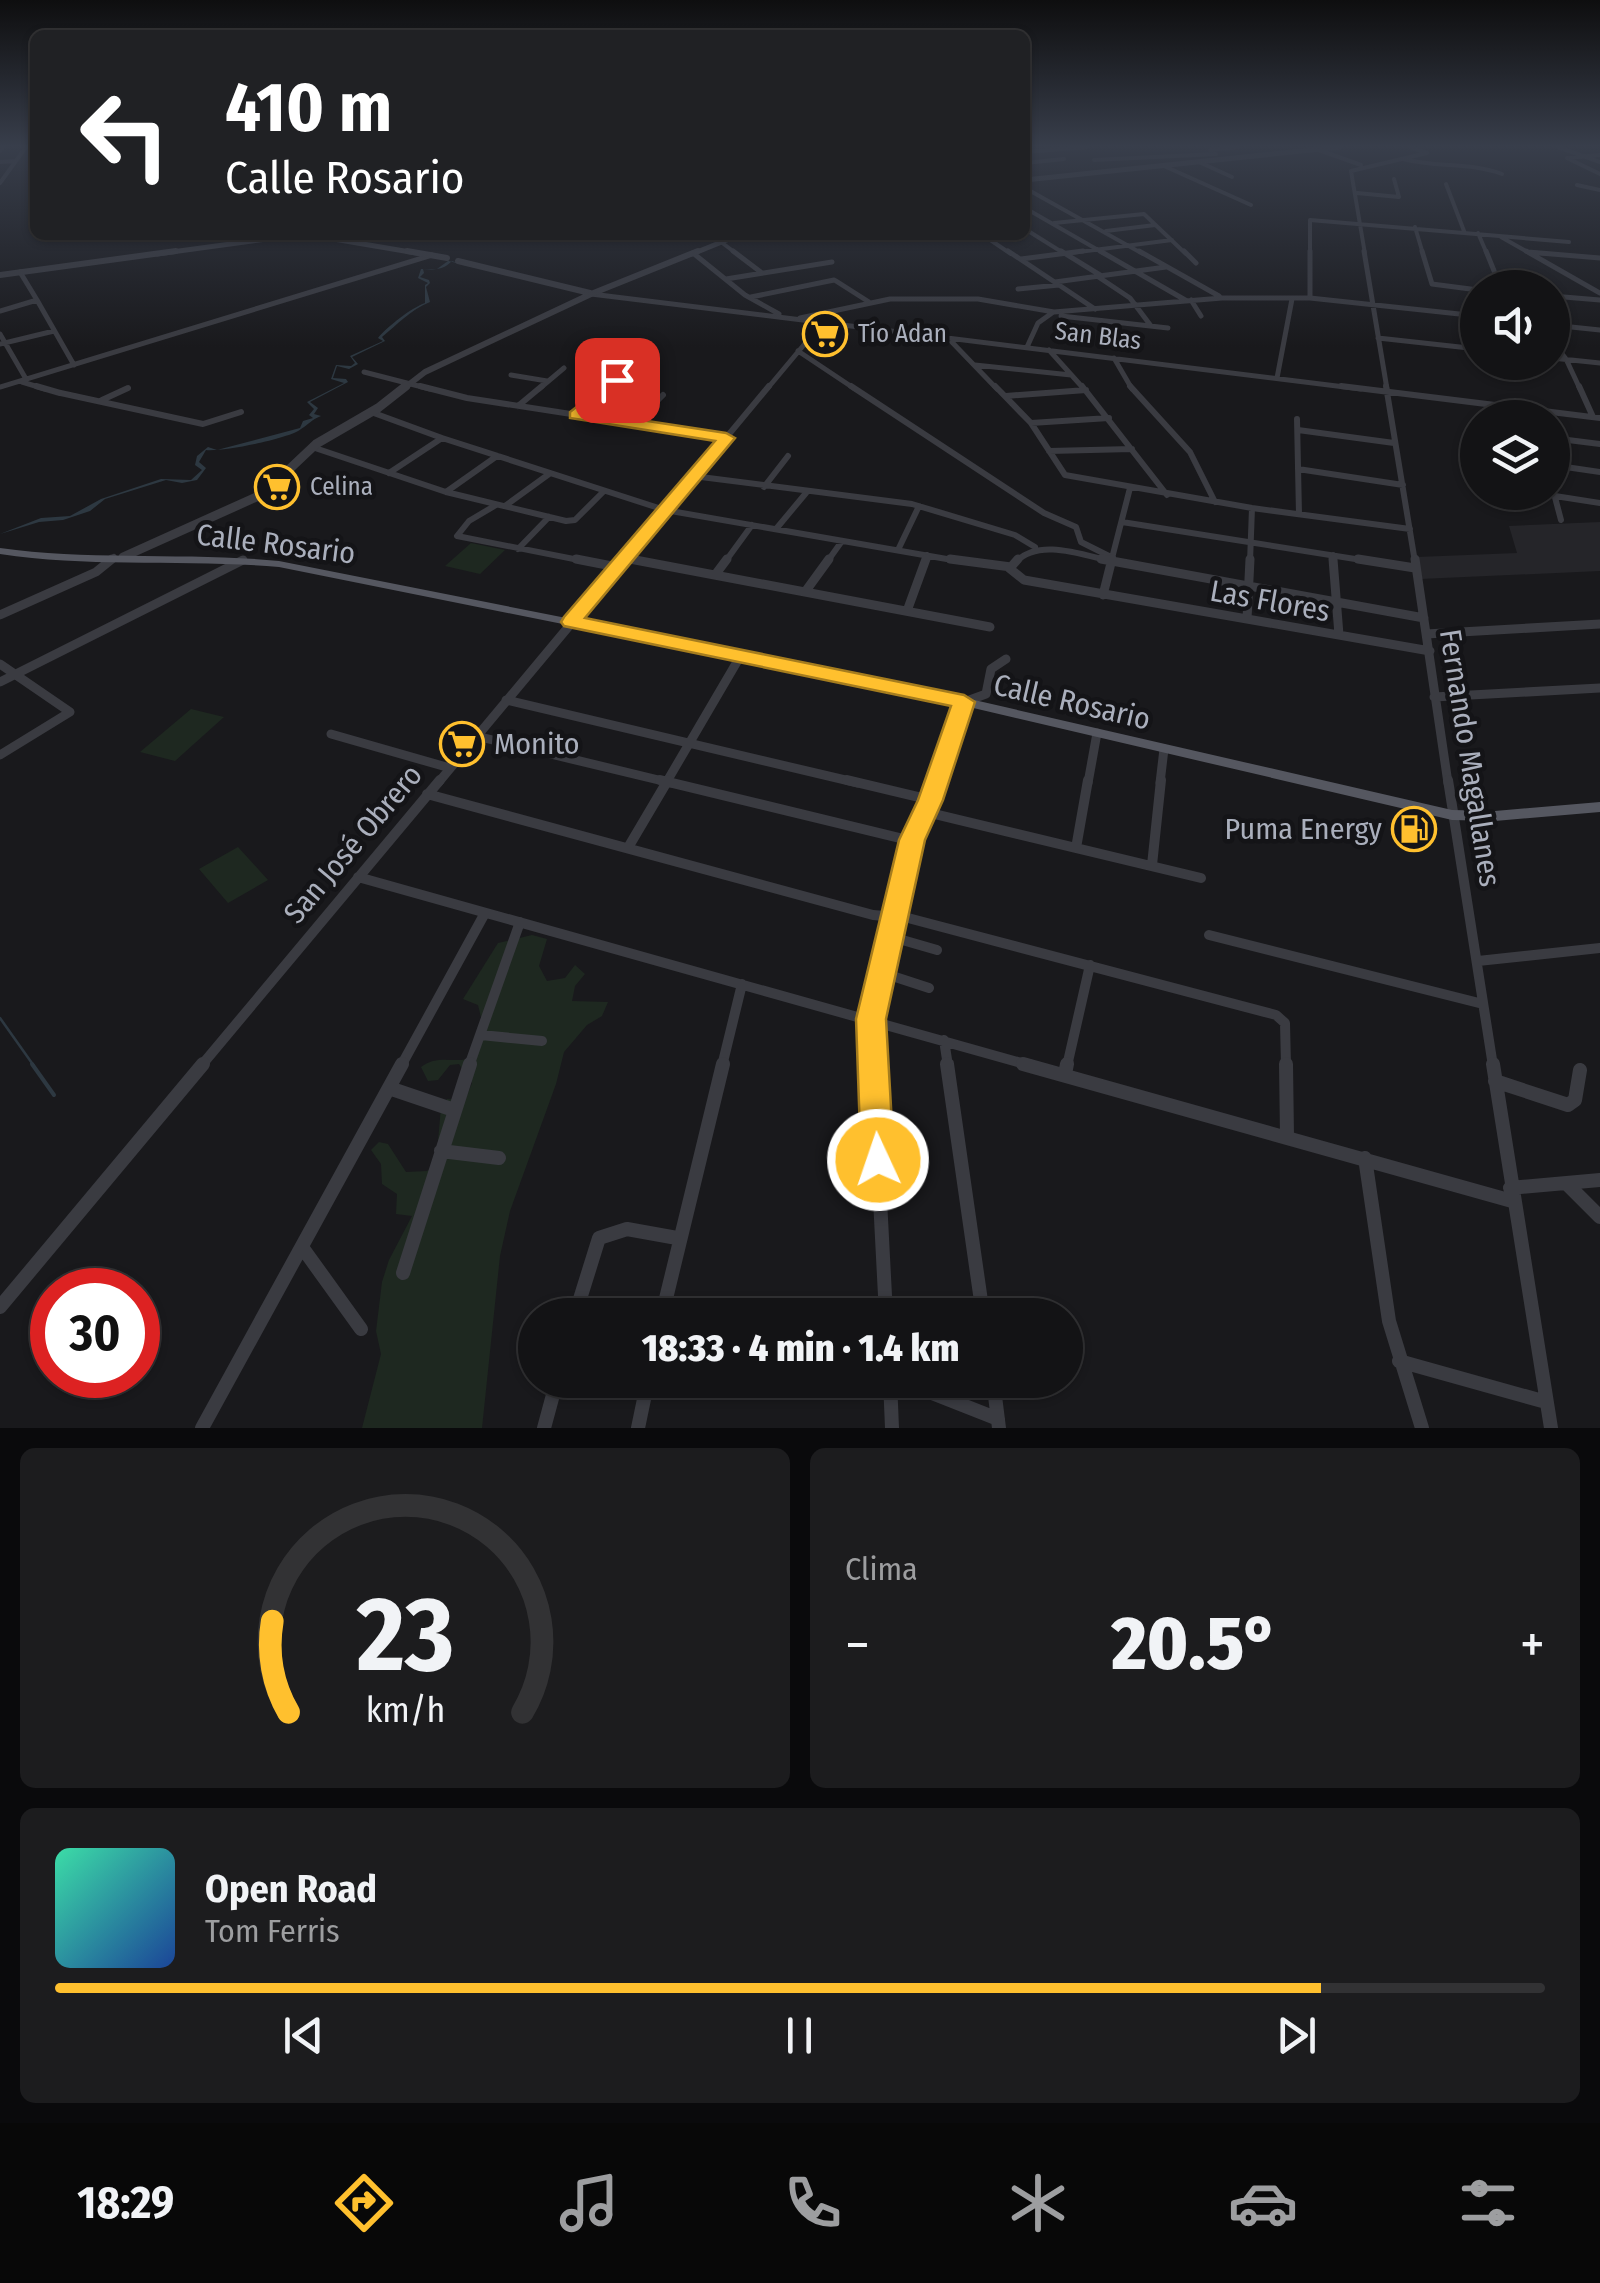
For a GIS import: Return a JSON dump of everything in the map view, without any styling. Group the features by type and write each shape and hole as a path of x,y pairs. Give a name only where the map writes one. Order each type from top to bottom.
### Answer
{"main road":[{"name":"Calle Rosario","path":"0,551 246,559 964,702 1452,815 1495,816 1600,807"}],"street":[{"path":"1072,214 1222,298"},
{"path":"1053,224 1135,214"},
{"path":"1141,214 1196,263"},
{"name":"Fernando Magallanes","path":"1360,214 1511,1194 1551,1428"},
{"path":"1457,214 1464,232"},
{"path":"1030,222 1038,215 1189,300 1201,316"},
{"path":"1310,298 1310,220 1569,242"},
{"path":"1103,231 1156,225"},
{"path":"1416,227 1432,284 1460,288"},
{"path":"1030,230 1138,306 1151,326"},
{"path":"1478,233 1493,270"},
{"path":"1499,235 1600,297"},
{"path":"0,275 259,240"},
{"path":"340,240 447,258 591,294"},
{"path":"0,615 96,572 118,557 261,496 312,447 371,412 410,380 591,294 723,240"},
{"path":"726,240 762,274"},
{"path":"991,240 1095,310"},
{"path":"1021,260 1172,240"},
{"path":"1526,251 1600,258"},
{"path":"694,253 748,297 786,317"},
{"path":"0,387 432,255"},
{"path":"726,279 832,262"},
{"path":"1018,289 1167,267"},
{"path":"794,268 816,283"},
{"path":"20,272 74,364"},
{"path":"748,297 835,280 869,302"},
{"name":"San Blas","path":"591,294 1460,401"},
{"path":"1570,296 1600,297"},
{"path":"1027,347 1038,323 1050,312 1189,300 1310,298 1460,314"},
{"path":"1277,378 1292,299"},
{"path":"0,311 37,300"},
{"path":"798,319 869,302 978,300 1026,304 1050,312 1168,328"},
{"name":"San José Obrero","path":"0,1307 822,322"},
{"path":"1570,327 1600,330"},
{"path":"2,344 54,331"},
{"path":"0,334 22,380 194,426"},
{"path":"948,338 1031,423 1065,475 1167,495 1410,529"},
{"path":"1378,338 1460,347"},
{"path":"798,350 1044,513 1076,527 1081,542 1112,560"},
{"path":"1048,350 1109,418 1167,495"},
{"path":"1114,358 1124,380 1190,452 1215,502"},
{"path":"1570,360 1600,363"},
{"path":"975,365 1071,375"},
{"path":"1570,367 1597,418"},
{"path":"518,406 564,368"},
{"path":"364,372 410,380 451,395 726,438"},
{"path":"511,374 547,382"},
{"path":"576,415 617,380"},
{"path":"102,400 128,388"},
{"path":"1006,396 1086,390"},
{"path":"56,392 202,424 240,412"},
{"path":"635,423 663,396"},
{"name":"Las Flores","path":"371,412 665,510 1008,568 1024,580 1430,651"},
{"name":"San Blas","path":"1570,416 1597,418"},
{"path":"1031,423 1109,418"},
{"path":"1297,419 1299,514"},
{"path":"1298,430 1394,443"},
{"path":"389,473 442,438"},
{"path":"1570,440 1600,444"},
{"path":"312,447 446,492 549,517 575,520 603,492"},
{"path":"1049,451 1132,449"},
{"path":"446,492 497,456"},
{"path":"764,487 788,456"},
{"path":"1570,468 1600,472"},
{"path":"1298,469 1402,484"},
{"path":"548,474 469,521 457,536 616,567"},
{"path":"693,476 919,506 1015,535 1025,544 1046,549 1424,618"},
{"path":"1104,595 1130,488"},
{"path":"776,529 806,493"},
{"path":"1570,495 1600,503"},
{"path":"898,550 919,506"},
{"path":"1246,619 1252,508"},
{"path":"1558,510 1561,520"},
{"path":"518,549 549,517"},
{"path":"1122,522 1415,568"},
{"path":"715,575 752,525"},
{"path":"805,592 842,541"},
{"path":"1008,568 1025,552 1046,549"},
{"path":"1333,555 1339,635"},
{"path":"906,611 927,556"},
{"path":"626,558 990,627"},
{"path":"0,682 246,559"},
{"path":"1426,634 1600,624"},
{"path":"630,846 741,655"},
{"path":"885,1298 871,1019 912,840 964,702 986,694 985,676 990,668 1006,659"},
{"path":"0,664 70,712 0,756"},
{"path":"1434,697 1600,688"},
{"path":"506,700 690,743 1201,878"},
{"path":"1076,848 1097,733"},
{"path":"331,734 450,768"},
{"path":"476,736 912,840"},
{"path":"1152,865 1164,749"},
{"path":"427,794 873,915 1090,966 1280,1017 1284,1023 1286,1136"},
{"path":"358,877 1365,1158 1511,1194 1600,1180"},
{"path":"202,1428 485,912"},
{"path":"403,1273 454,1110 520,922"},
{"path":"1209,935 1483,1004"},
{"path":"892,936 937,950"},
{"path":"1478,961 1600,948"},
{"path":"1065,1074 1090,966"},
{"path":"883,973 929,988"},
{"path":"666,1298 742,984"},
{"path":"481,1036 542,1041"},
{"path":"944,1040 981,1298"},
{"path":"1495,1081 1568,1105 1576,1100 1580,1070"},
{"path":"389,1088 454,1110"},
{"path":"441,1151 499,1158"},
{"path":"1365,1158 1389,1321 1422,1428"},
{"path":"1567,1184 1600,1217"},
{"path":"580,1298 599,1238 608,1232 621,1228 678,1238"},
{"path":"302,1247 361,1329"},
{"path":"1399,1360 1546,1402"},
{"path":"544,1428 553,1398"},
{"path":"638,1428 644,1398"},
{"path":"891,1398 892,1428"},
{"path":"940,1398 999,1423"},
{"path":"995,1398 999,1423"}],"shaded area":[{"path":"423,269 420,277 429,280 430,283 426,287 430,302 382,337 385,341 352,357 358,364 349,369 337,366 333,378 348,382 310,402 318,408 314,414 321,416 294,433 283,437 218,450 300,428 303,421 313,418 309,415 314,409 307,402 344,383 331,379 336,365 351,366 355,363 350,356 383,341 378,338 387,329 425,303 425,285 428,283 418,278"},
{"path":"208,447 216,450 206,450 199,462 206,468 197,480 182,483 166,480 105,499 90,511 63,520 39,522 0,534 41,518 70,516 101,499 161,479 191,480 202,470 195,465 197,456"},
{"path":"1600,522 1600,571 1420,579 1417,557 1517,553 1509,526"},
{"path":"471,543 505,550 480,574 445,566"},
{"path":"191,709 224,717 175,761 140,752"},
{"path":"238,847 268,880 228,903 199,869"},
{"path":"532,935 547,939 539,966 547,981 565,978 575,965 585,974 575,986 572,1001 608,1002 602,1016 587,1025 564,1052 510,1211 500,1256 482,1428 362,1428 381,1354 376,1331 382,1282 412,1216 396,1214 397,1194 382,1184 381,1164 371,1150 379,1142 388,1144 406,1172 427,1171 436,1164 441,1107 447,1099 465,1100 472,1083 459,1064 450,1065 438,1080 428,1081 421,1067 434,1061 474,1057 484,1030 478,1005 463,999 498,943"}],"waterway":[{"path":"0,1018 34,1066"},
{"path":"32,1064 54,1095"}],"place":[{"name":"Tío Adan","path":"825,334"},
{"name":"Celina","path":"277,487"},
{"name":"Monito","path":"462,744"},
{"name":"Puma Energy","path":"1414,829"}],"route":[{"path":"617,380 576,415 726,438 572,622 964,702 931,800 912,840 871,1019 878,1160"}]}
